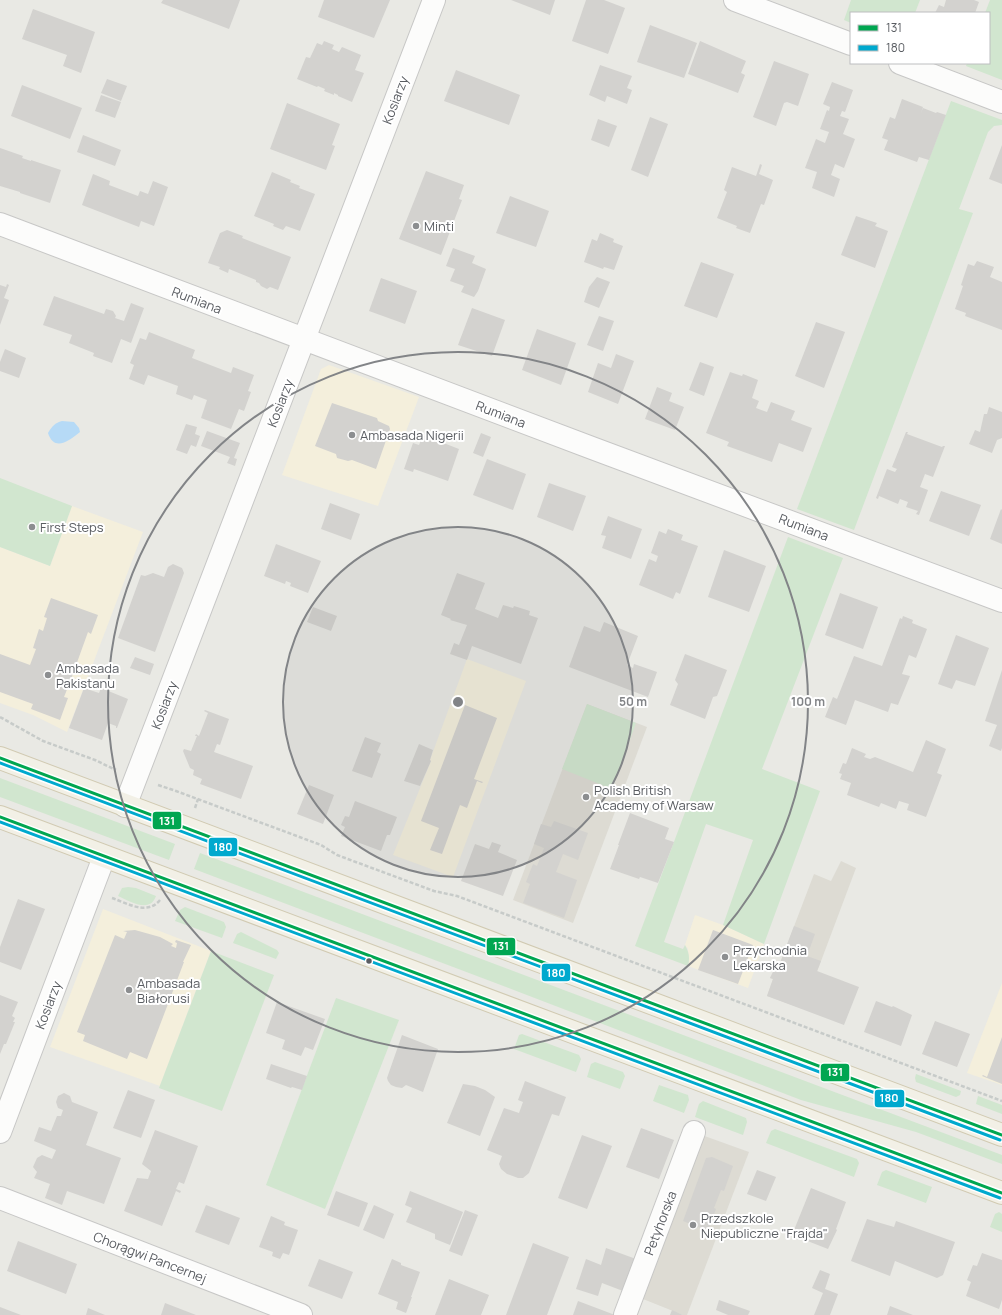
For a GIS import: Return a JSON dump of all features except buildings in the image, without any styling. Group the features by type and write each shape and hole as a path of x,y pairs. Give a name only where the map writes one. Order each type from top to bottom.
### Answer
{"main road":[{"path":"0,758 1002,1135"},
{"path":"0,817 1002,1193"}],"street":[{"name":"Kosiarzy","path":"125,806 434,0"},
{"path":"735,0 850,44"},
{"path":"903,64 1002,102"},
{"name":"Rumiana","path":"0,224 304,340 1002,602"},
{"name":"Kosiarzy","path":"0,1132 104,856"},
{"name":"Petyhorska","path":"625,1315 694,1132"},
{"name":"Chorągwi Pancernej","path":"0,1198 301,1315"}],"path":[{"path":"0,717 43,741 95,760 120,772"},
{"path":"153,784 176,791 321,845 337,855 434,891 457,896 1002,1101"},
{"path":"111,897 138,908 146,908 153,907 159,902 162,896"}],"shaded area":[{"path":"329,365 419,397 378,506 282,475 321,369"},
{"path":"72,506 143,532 67,732 33,715 0,703 0,547 50,566"},
{"path":"467,659 526,681 453,877 393,855 431,761 430,760"},
{"name":"Polish British Academy of Warsaw","path":"587,704 647,727 573,923 513,900"},
{"path":"841,861 856,868 803,1009 767,996 773,979 770,978 774,970 777,971 814,874 831,881"},
{"path":"103,909 211,951 160,1086 50,1047"},
{"path":"695,915 723,925 764,944 748,988 688,966 688,949 685,945"},
{"path":"1002,983 1002,1085 967,1073"},
{"name":"Przedszkole Niepubliczne \"Frajda\"","path":"699,1134 749,1152 687,1315 683,1315 638,1297"}],"green space":[{"path":"851,0 920,0 915,12 850,12 850,23 844,20"},
{"path":"990,0 1002,0 1002,80 966,66 967,64 990,64 990,12 985,12"},
{"path":"951,101 1002,120 1002,125 994,126 988,132 959,209 973,213 854,530 797,509"},
{"name":"First Steps","path":"0,478 72,506 50,566 0,547"},
{"path":"788,537 843,558 762,769 820,791 764,944 723,925 753,840 706,824 664,942 683,949 685,945 689,955 688,966 635,946"},
{"path":"587,704 636,723 612,789 562,769"},
{"path":"0,778 175,844 169,860 0,797"},
{"path":"200,853 1002,1155 1002,1164 916,1132 801,1100 194,869"},
{"path":"122,888 136,888 156,896 149,904 139,905 118,896"},
{"path":"185,907 224,922 226,927 222,938 175,921 180,910"},
{"path":"241,932 277,950 279,953 276,959 233,943 237,934"},
{"path":"211,951 274,975 222,1111 159,1088"},
{"path":"336,998 399,1020 325,1209 266,1185"},
{"path":"522,1034 579,1055 581,1059 576,1072 514,1049 519,1035"},
{"path":"595,1062 623,1072 625,1076 620,1089 587,1077 591,1064"},
{"path":"916,1074 961,1091 960,1095 956,1097 916,1082"},
{"path":"659,1085 688,1095 689,1100 684,1113 653,1101"},
{"path":"978,1096 1002,1105 1002,1114 976,1104"},
{"path":"703,1101 746,1118 747,1122 743,1135 695,1117 699,1104"},
{"path":"775,1129 857,1159 859,1163 854,1177 766,1143 771,1131"},
{"path":"886,1170 932,1187 926,1203 877,1185 882,1172"},
{"path":"999,1212 1002,1214 1002,1232 990,1227 995,1214"}],"water":[{"path":"62,421 74,422 79,428 80,432 71,439 62,443 54,442 48,433 54,425"}],"transit line":[{"name":"131","path":"0,758 1002,1135"},
{"name":"180","path":"0,763 1000,1140"},
{"name":"131","path":"0,817 1002,1193"},
{"name":"180","path":"0,822 1000,1198"}],"place":[{"name":"Minti","path":"416,226"},
{"name":"Ambasada Nigerii","path":"352,435"},
{"name":"First Steps","path":"32,527"},
{"name":"Ambasada Pakistanu","path":"48,675"},
{"name":"Polish British Academy of Warsaw","path":"586,797"},
{"name":"Przychodnia Lekarska","path":"725,957"},
{"name":"Ambasada Białorusi","path":"129,990"},
{"name":"Przedszkole Niepubliczne \"Frajda\"","path":"693,1225"}]}
